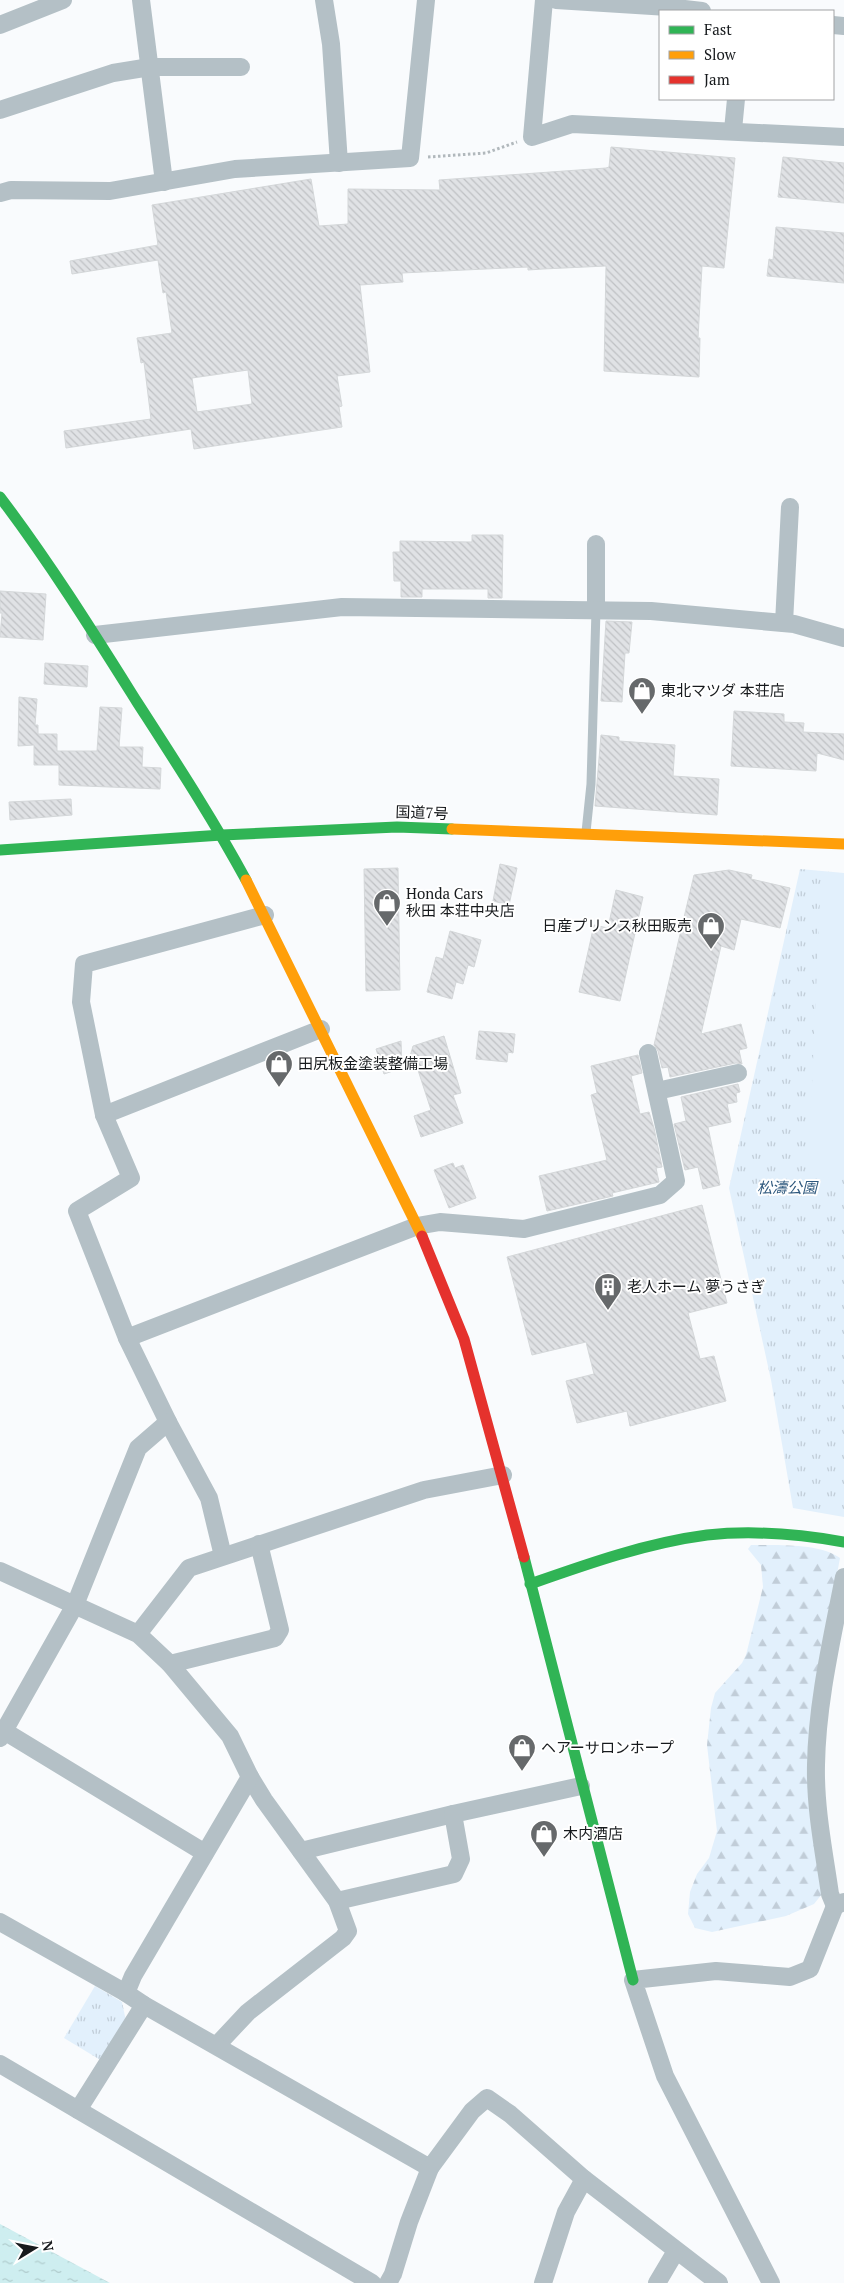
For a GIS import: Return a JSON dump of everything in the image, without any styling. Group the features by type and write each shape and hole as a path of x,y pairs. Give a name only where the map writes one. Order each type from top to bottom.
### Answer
{"main road":[{"path":"0,497 34,542 222,835 265,915 432,1256 464,1339 502,1475 581,1786 633,1980"},
{"name":"国道7号","path":"0,850 222,835 397,827 844,844"},
{"path":"530,1584 575,1568 689,1538 732,1534 784,1533 844,1542"}],"street":[{"path":"0,25 63,0"},
{"path":"141,0 164,182"},
{"path":"324,0 330,44 339,163"},
{"path":"0,193 11,190 110,191 235,169 410,158 426,0"},
{"path":"544,0 532,137 572,124 733,130 844,137"},
{"path":"556,0 668,3 698,10"},
{"path":"0,110 113,74 150,67 241,66"},
{"path":"733,130 736,100"},
{"path":"784,623 790,507"},
{"path":"596,544 596,610"},
{"path":"95,635 342,607 652,611 784,623 844,638"},
{"path":"223,1556 209,1498 168,1422 127,1338 77,1211 131,1178 104,1115 81,1002 84,964 265,915"},
{"path":"104,1115 321,1030"},
{"path":"127,1338 417,1226 440,1222 524,1229 660,1195 676,1181 648,1052"},
{"path":"657,1091 738,1073"},
{"path":"168,1422 138,1448 74,1605 2,1735 205,1853"},
{"path":"138,1634 189,1568 424,1490 502,1475"},
{"path":"170,1664 274,1638 280,1630 259,1544"},
{"path":"0,1572 138,1634 170,1664 230,1736 250,1777 337,1901 348,1931 343,1938 248,2012 217,2046"},
{"path":"771,2283 665,2076 633,1980 716,1971 790,1977 810,1969 840,1904 830,1894 828,1884 819,1816 816,1767 819,1712 844,1577"},
{"path":"126,1993 133,1976 250,1777"},
{"path":"302,1851 453,1814 581,1786"},
{"path":"337,1901 454,1874 461,1859 453,1814"},
{"path":"0,1922 430,2168"},
{"path":"78,2110 144,2006"},
{"path":"0,2064 372,2283"},
{"path":"388,2283 394,2274 409,2222 430,2168 472,2111 487,2098 510,2114 584,2180 719,2283"},
{"path":"543,2283 566,2212 584,2180"},
{"path":"657,2283 676,2251"}],"lane":[{"path":"586,834 591,784 596,610"}],"path":[{"path":"410,158 486,153 532,137"}],"green space":[{"name":"松濤公園","path":"800,869 844,873 844,1517 793,1508 771,1380 729,1188"},
{"path":"821,875 844,878 844,1178 808,1177"},
{"path":"751,1545 810,1547 832,1553 840,1558 814,1698 822,1894 814,1904 786,1916 712,1932 695,1928 688,1914 690,1892 697,1874 709,1858 717,1831 707,1745 711,1708 715,1693 742,1663 746,1655 763,1587 761,1565 748,1549"},
{"path":"95,1986 122,2002 126,2021 102,2061 64,2038"}],"water":[{"path":"0,2224 110,2283 0,2283"}],"building":[{"path":"611,147 735,158 724,268 702,266 698,338 700,338 699,377 604,371 606,266 528,270 528,267 402,273 403,282 360,285 370,372 337,376 342,406 339,407 342,427 194,449 191,429 66,448 64,431 151,419 144,362 141,363 137,338 172,333 166,292 163,293 158,260 72,274 70,261 158,245 152,205 311,179 319,226 348,224 348,189 440,190 439,180 609,167","holes":["248,370 252,404 197,412 192,378"]},
{"path":"783,157 844,163 844,203 778,197"},
{"path":"776,227 844,233 844,283 767,276 769,259 773,260"},
{"path":"472,535 503,535 502,598 488,598 488,589 422,589 422,597 401,597 401,581 394,581 393,552 400,552 400,541 472,542"},
{"path":"0,591 46,594 43,640 0,637 2,613 0,613"},
{"path":"606,621 632,622 629,653 625,653 622,702 601,701"},
{"path":"45,663 88,666 87,687 44,684"},
{"path":"19,697 37,699 35,725 38,725 38,734 57,734 57,751 97,751 100,707 122,708 119,747 143,747 142,767 161,768 160,789 59,785 59,765 34,765 34,745 18,746"},
{"path":"734,711 784,714 784,722 804,723 803,732 844,734 844,760 817,753 816,771 731,766"},
{"path":"601,735 619,737 619,741 675,745 673,776 719,779 717,815 595,806"},
{"path":"71,799 72,815 10,820 9,802"},
{"path":"500,864 517,868 509,905 493,901"},
{"path":"398,868 400,990 366,991 364,869"},
{"path":"729,870 752,875 751,879 790,888 780,928 741,919 734,950 721,946 701,1034 741,1024 747,1048 739,1050 742,1064 736,1063 670,1077 668,1067 662,1068 658,1051 654,1045 694,875"},
{"path":"616,890 643,897 620,1001 579,992 594,925 608,928"},
{"path":"450,931 481,940 474,967 468,965 463,984 456,982 452,999 427,992 436,957 443,959"},
{"path":"479,1031 515,1034 513,1053 508,1052 507,1062 476,1059"},
{"path":"444,1036 461,1093 453,1095 463,1123 421,1137 414,1116 431,1110 416,1064 407,1067 413,1046"},
{"path":"401,1041 402,1068 384,1074 376,1049"},
{"path":"638,1055 642,1073 631,1076 640,1114 649,1112 654,1128 662,1167 656,1168 659,1182 612,1193 613,1196 547,1211 539,1176 607,1160 591,1095 597,1093 591,1066"},
{"path":"738,1084 740,1092 736,1093 737,1102 727,1104 731,1122 708,1127 720,1185 703,1189 698,1167 685,1170 683,1162 674,1124 686,1121 681,1097"},
{"path":"453,1163 455,1168 463,1165 476,1198 449,1208 434,1170"},
{"name":"老人ホーム 夢うさぎ","path":"702,1205 727,1303 688,1313 700,1359 714,1356 726,1401 630,1426 627,1411 577,1423 566,1381 594,1374 586,1342 532,1355 507,1257"}],"traffic: fast":[{"path":"0,497 54,572 88,624 193,790 246,880"},
{"path":"0,850 222,835 397,827 452,829"},
{"path":"530,1584 639,1549 707,1535 741,1533 776,1534 844,1542"},
{"path":"524,1557 633,1980"}],"traffic: slow":[{"path":"452,829 844,844"},
{"path":"246,880 422,1236"}],"traffic: jam":[{"path":"422,1236 464,1339 524,1557"}],"place":[{"name":"東北マツダ 本荘店","path":"642,715"},
{"name":"Honda Cars 秋田 本荘中央店","path":"387,927"},
{"name":"日産プリンス秋田販売","path":"711,950"},
{"name":"田尻板金塗装整備工場","path":"279,1088"},
{"name":"老人ホーム 夢うさぎ","path":"608,1311"},
{"name":"ヘアーサロンホープ","path":"522,1772"},
{"name":"木内酒店","path":"544,1858"}]}
